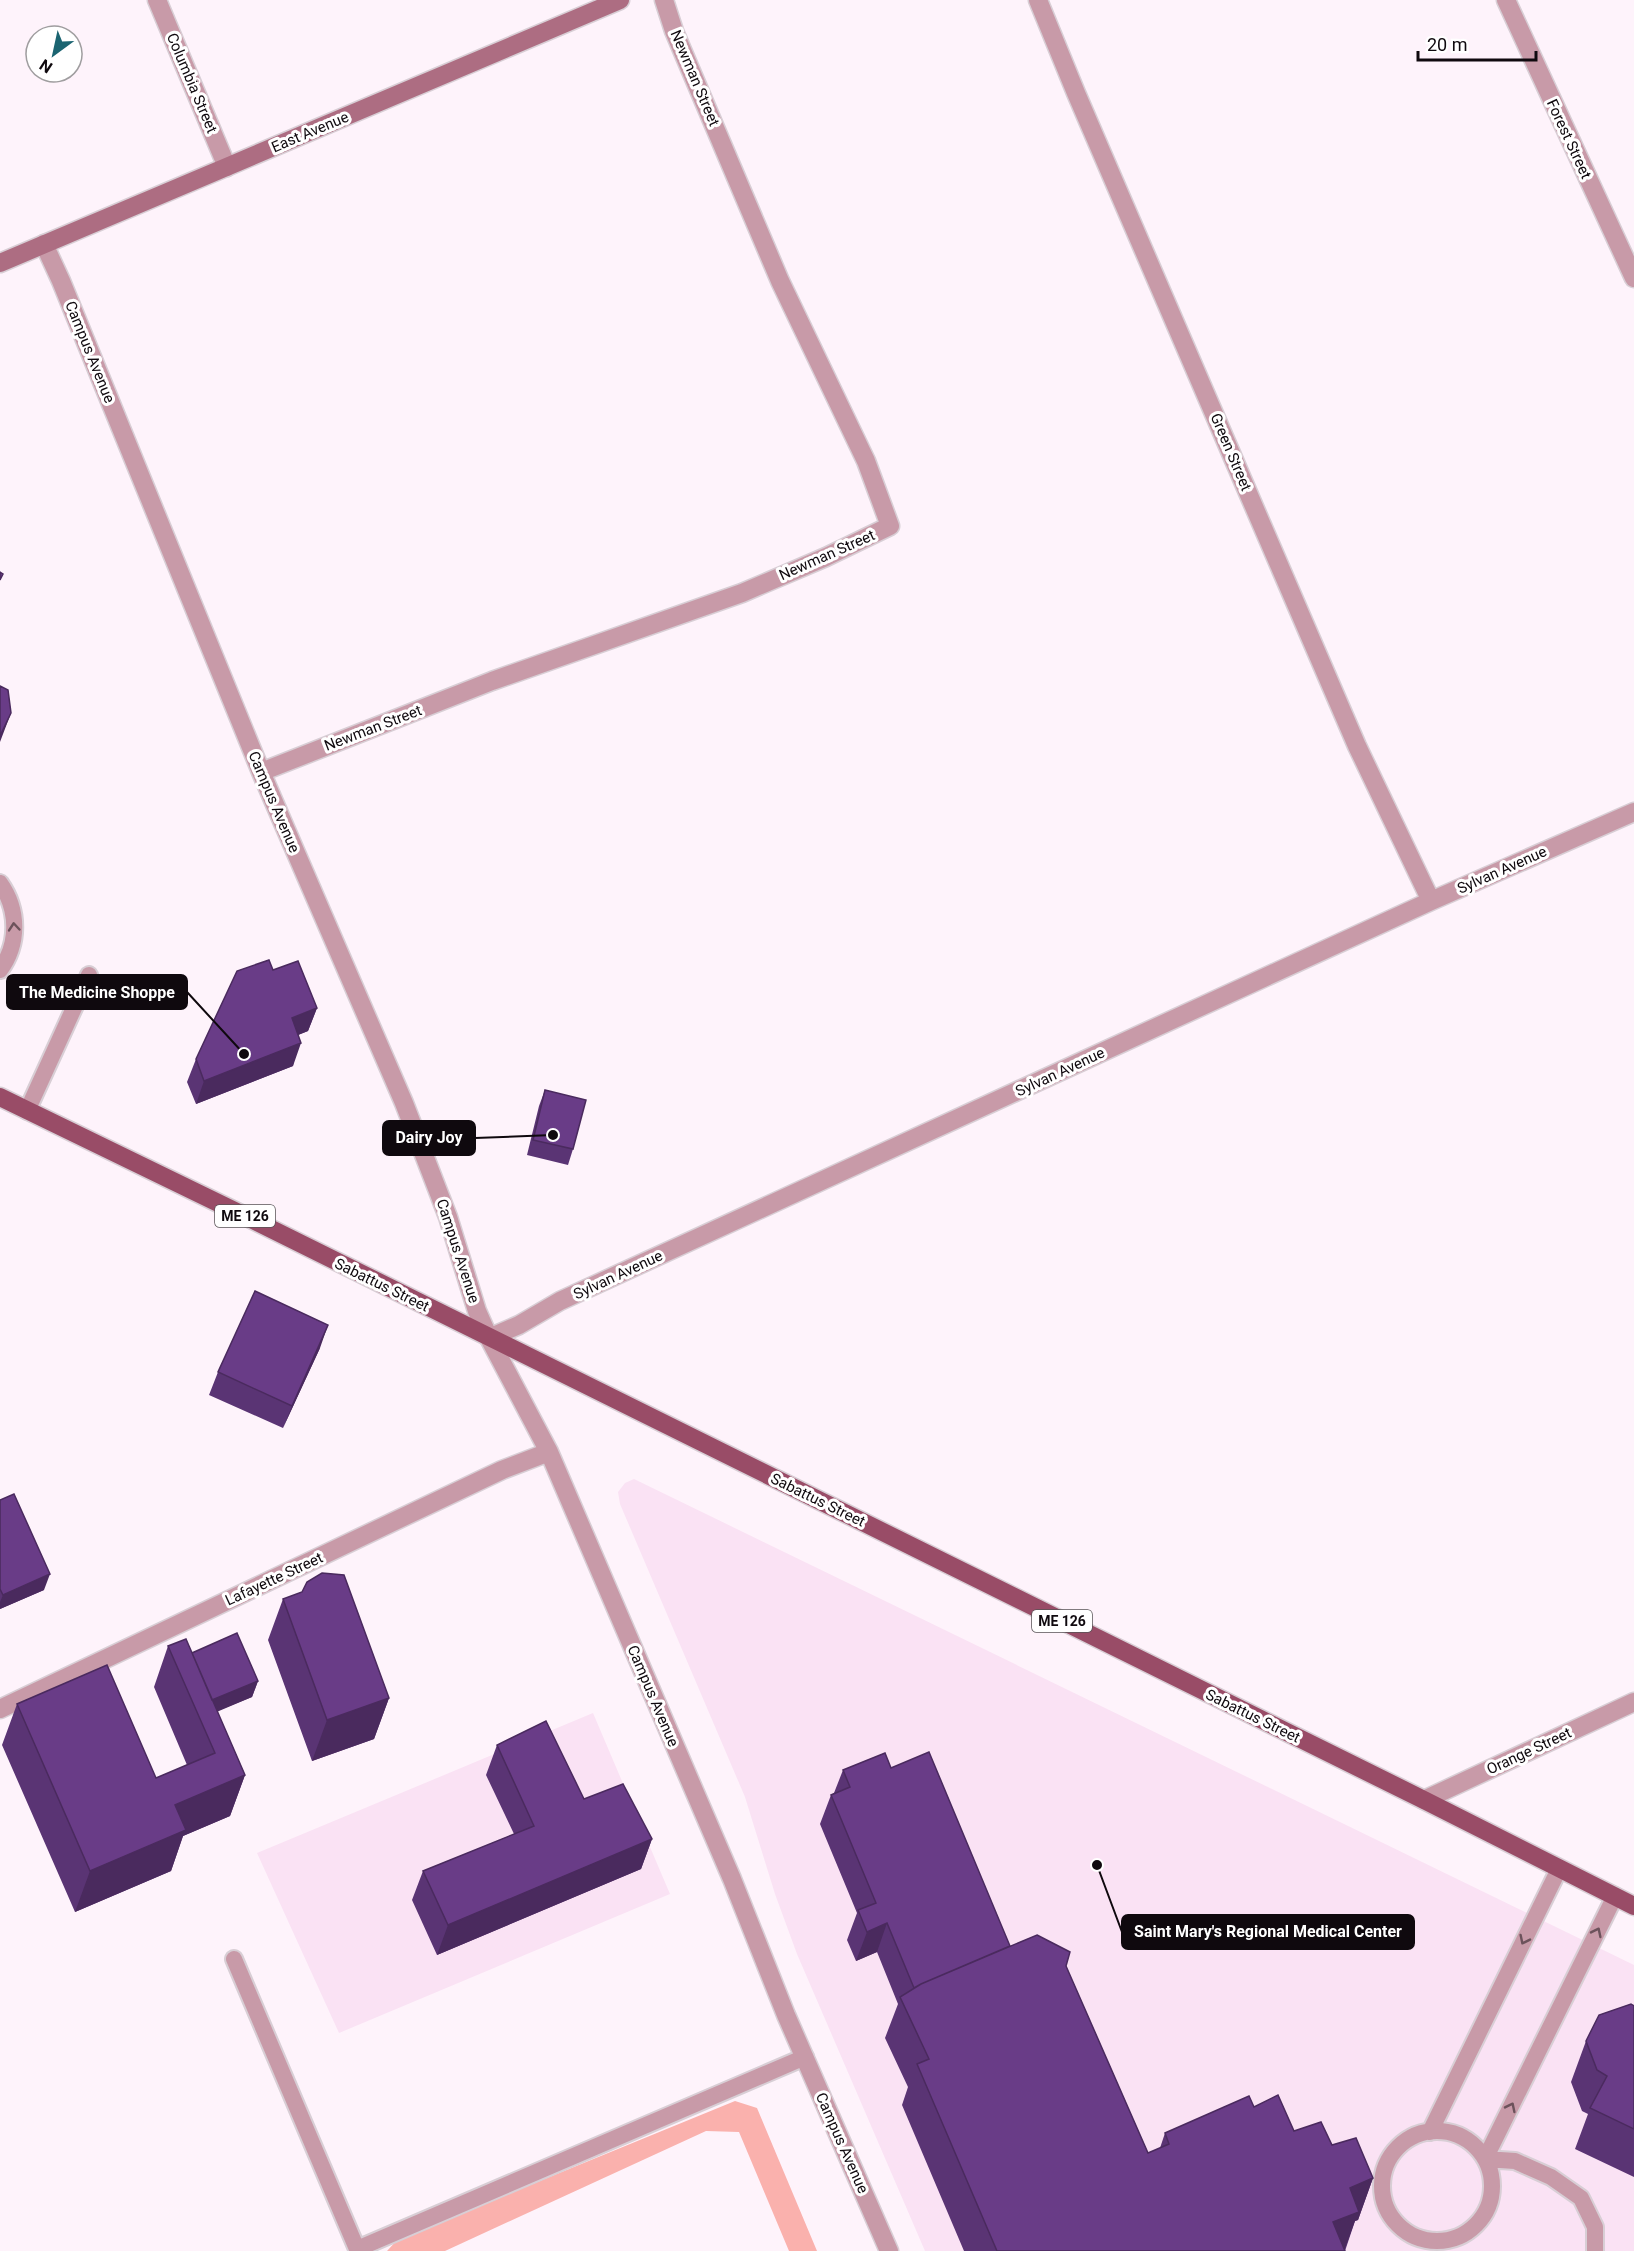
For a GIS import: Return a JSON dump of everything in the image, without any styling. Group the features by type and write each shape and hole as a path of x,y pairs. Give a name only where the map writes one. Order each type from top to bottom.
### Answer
{"main road":[{"name":"East Avenue","path":"0,264 609,2"},
{"name":"Sabattus Street","path":"0,1097 1424,1800 1634,1906"}],"street":[{"name":"Columbia Street","path":"157,0 227,167"},
{"name":"Newman Street","path":"261,772 492,681 742,593 826,557 890,526 866,461 780,281 674,31 664,0"},
{"name":"Green Street","path":"1038,0 1357,746 1431,901"},
{"name":"Forest Street","path":"1506,0 1634,278"},
{"name":"Campus Avenue","path":"44,244 261,772 404,1103 448,1217 477,1311 549,1452 732,1879 786,2015 889,2251"},
{"name":"Sylvan Avenue","path":"489,1338 519,1325 560,1301 1431,901 1634,812"},
{"name":"Lafayette Street","path":"0,1709 502,1470 549,1452"},
{"name":"Orange Street","path":"1424,1800 1634,1702"}],"lane":[{"path":"0,883 5,890 14,921 15,939 8,960 0,970"},
{"path":"27,1111 89,975"},
{"path":"1430,2132 1559,1869"},
{"path":"1485,2159 1615,1896"},
{"path":"234,1959 355,2250 805,2057"},
{"path":"1441,2131 1458,2136 1474,2145 1485,2159 1490,2171 1491,2198 1484,2214 1472,2228 1458,2237 1442,2240 1424,2239 1407,2232 1394,2220 1386,2205 1383,2177 1388,2161 1397,2148 1420,2133 1441,2131"},
{"path":"1485,2159 1515,2161 1551,2177 1581,2198 1595,2227 1595,2251"}],"shaded area":[{"path":"634,1479 1634,1965 1634,2251 925,2251 797,1954 775,1894 745,1797 620,1504 618,1492 625,1483"},
{"path":"593,1713 670,1894 339,2033 257,1853"},
{"path":"735,2101 757,2108 817,2251 789,2251 739,2132 706,2131 445,2251 387,2251 398,2239"}],"building":[{"path":"0,686 8,690 11,713 0,736"},
{"path":"269,960 273,970 298,961 317,1008 292,1018 301,1043 204,1081 196,1059 237,971"},
{"path":"545,1090 586,1100 573,1149 533,1140"},
{"path":"255,1291 328,1325 292,1406 218,1372"},
{"path":"14,1494 50,1574 3,1595 0,1589 0,1500"},
{"path":"322,1573 344,1575 389,1698 327,1720 283,1599 302,1592 307,1582"},
{"path":"237,1633 258,1681 212,1700 192,1653"},
{"path":"186,1639 245,1775 175,1805 186,1830 90,1871 17,1704 107,1665 156,1778 215,1753 168,1646"},
{"path":"546,1721 584,1799 623,1784 652,1839 448,1925 423,1871 534,1826 497,1745"},
{"path":"929,1752 1010,1946 914,1988 887,1923 867,1932 858,1910 876,1903 831,1795 850,1787 843,1770 885,1753 891,1768"},
{"path":"1037,1935 1070,1952 1066,1966 1148,2153 1169,2144 1165,2133 1249,2096 1254,2107 1278,2095 1294,2131 1321,2122 1332,2145 1356,2138 1373,2178 1350,2188 1359,2212 1333,2222 1345,2251 997,2251 917,2064 929,2059 900,1997 921,1984"},
{"path":"1631,2004 1634,2006 1634,2129 1590,2108 1607,2076 1597,2070 1586,2041 1599,2015"}],"place":[{"name":"The Medicine Shoppe","path":"244,1054"},
{"name":"Dairy Joy","path":"553,1135"},
{"name":"Saint Mary's Regional Medical Center","path":"1097,1865"}]}
